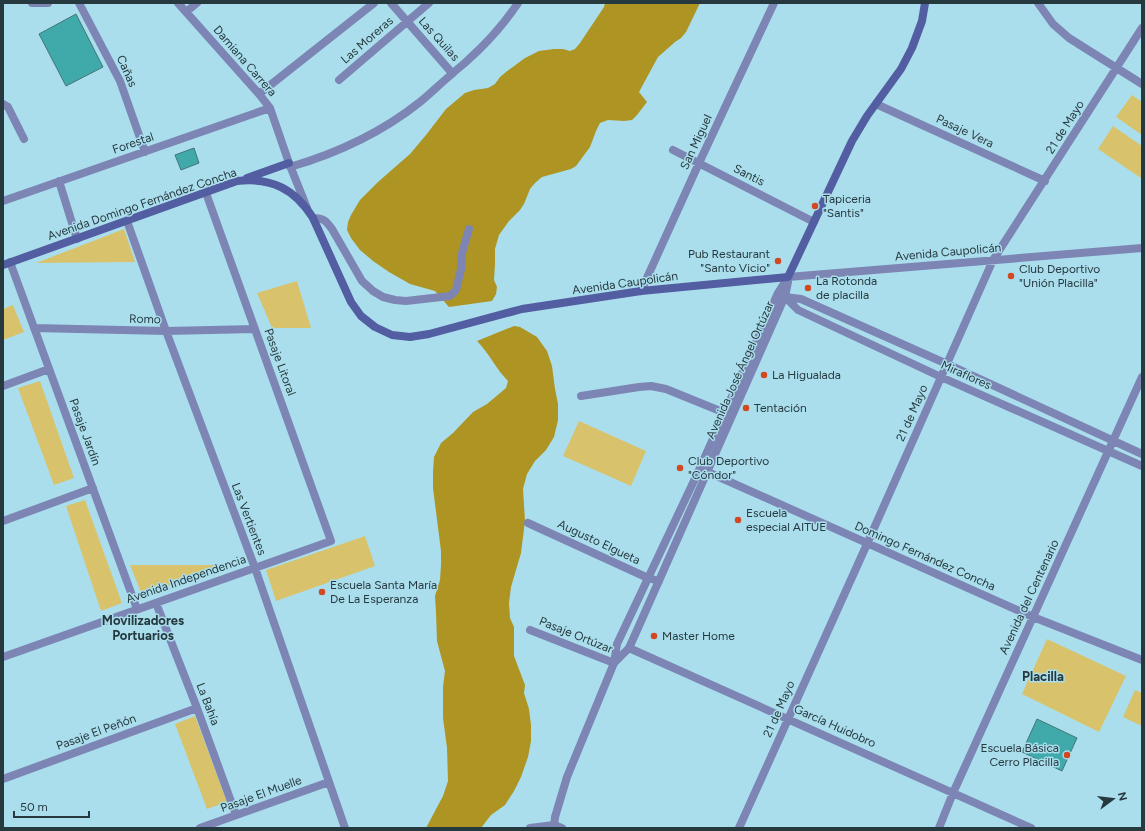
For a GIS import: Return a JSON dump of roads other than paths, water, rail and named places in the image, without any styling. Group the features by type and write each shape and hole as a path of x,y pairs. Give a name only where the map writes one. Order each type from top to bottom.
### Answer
{"main road":[{"name":"Avenida José Ángel Ortúzar","path":"788,277 852,141 867,116 901,69 912,48 922,21 925,3"},
{"path":"237,181 290,165"},
{"name":"Avenida Domingo Fernández Concha","path":"7,264 237,181 257,180 277,185 294,195 307,208"},
{"name":"Avenida Caupolicán","path":"307,208 313,218 350,302 361,316 382,332 401,337 420,336 522,310 642,292 788,277"}],"street":[{"path":"32,3 48,3"},
{"name":"Cañas","path":"79,3 120,81 145,152"},
{"name":"Damiana Carrera","path":"178,3 270,108 307,208"},
{"path":"186,12 197,3"},
{"path":"259,94 374,3"},
{"name":"Las Quilas","path":"391,3 452,73"},
{"name":"Las Moreras","path":"338,80 429,3"},
{"path":"290,165 330,154 387,126 421,101 452,73 468,61 491,38 518,3"},
{"name":"San Miguel","path":"642,292 699,163 774,3"},
{"path":"1038,3 1047,16 1069,38 1142,84"},
{"name":"21 de Mayo","path":"739,828 993,260 1142,28"},
{"path":"3,104 8,107 24,139"},
{"name":"Pasaje Vera","path":"876,104 1045,181"},
{"name":"Forestal","path":"3,201 270,108"},
{"name":"Santis","path":"673,150 814,222"},
{"path":"59,181 77,238"},
{"name":"Pasaje Litoral","path":"206,192 331,541"},
{"path":"313,218 320,218 332,229 362,281 372,291 383,297 406,301 450,296 456,290 461,269 462,253 469,229"},
{"name":"Las Vertientes","path":"126,221 255,568 345,828"},
{"name":"Avenida Caupolicán","path":"788,277 1142,248"},
{"name":"Pasaje Jardín","path":"7,264 50,369 137,609"},
{"name":"Avenida José Ángel Ortúzar","path":"614,663 628,648 659,581 733,416 788,277"},
{"name":"Avenida José Ángel Ortúzar","path":"554,826 555,816 567,777 614,663 617,644 700,468 724,412 782,295"},
{"name":"Miraflores","path":"782,295 801,299 947,364 1142,454"},
{"name":"Miraflores","path":"782,295 798,310 941,377 1142,466"},
{"name":"Romo","path":"34,328 166,331 255,329"},
{"path":"3,386 50,369"},
{"name":"Avenida del Centenario","path":"939,828 953,792 1142,377"},
{"path":"581,396 651,386 666,389 733,416"},
{"name":"Domingo Fernández Concha","path":"700,468 1033,617 1142,660"},
{"path":"3,520 93,488"},
{"name":"Augusto Elgueta","path":"528,523 648,578 659,581"},
{"name":"Avenida Independencia","path":"3,657 331,541"},
{"name":"La Bahía","path":"156,603 197,708 236,815"},
{"name":"Pasaje Ortúzar","path":"530,630 614,663"},
{"name":"García Huidobro","path":"628,648 788,718 1031,828"},
{"name":"Pasaje El Peñón","path":"3,778 197,708"},
{"name":"Pasaje El Muelle","path":"200,828 330,782"},
{"path":"530,828 554,826 562,828"}],"place":[{"name":"Tapiceria \"Santis\"","path":"815,206"},
{"name":"Pub Restaurant \"Santo Vicio\"","path":"778,261"},
{"name":"Club Deportivo \"Unión Placilla\"","path":"1011,276"},
{"name":"La Rotonda de placilla","path":"808,288"},
{"name":"La Higualada","path":"764,375"},
{"name":"Tentación","path":"746,408"},
{"name":"Club Deportivo \"Cóndor\"","path":"680,468"},
{"name":"Escuela especial AITUE","path":"738,520"},
{"name":"Escuela Santa María De La Esperanza","path":"322,592"},
{"name":"Master Home","path":"654,636"},
{"name":"Escuela Básica Cerro Placilla","path":"1067,755"}],"district":[{"name":"Movilizadores Portuarios","path":"143,628"},
{"name":"Placilla","path":"1043,676"}]}
